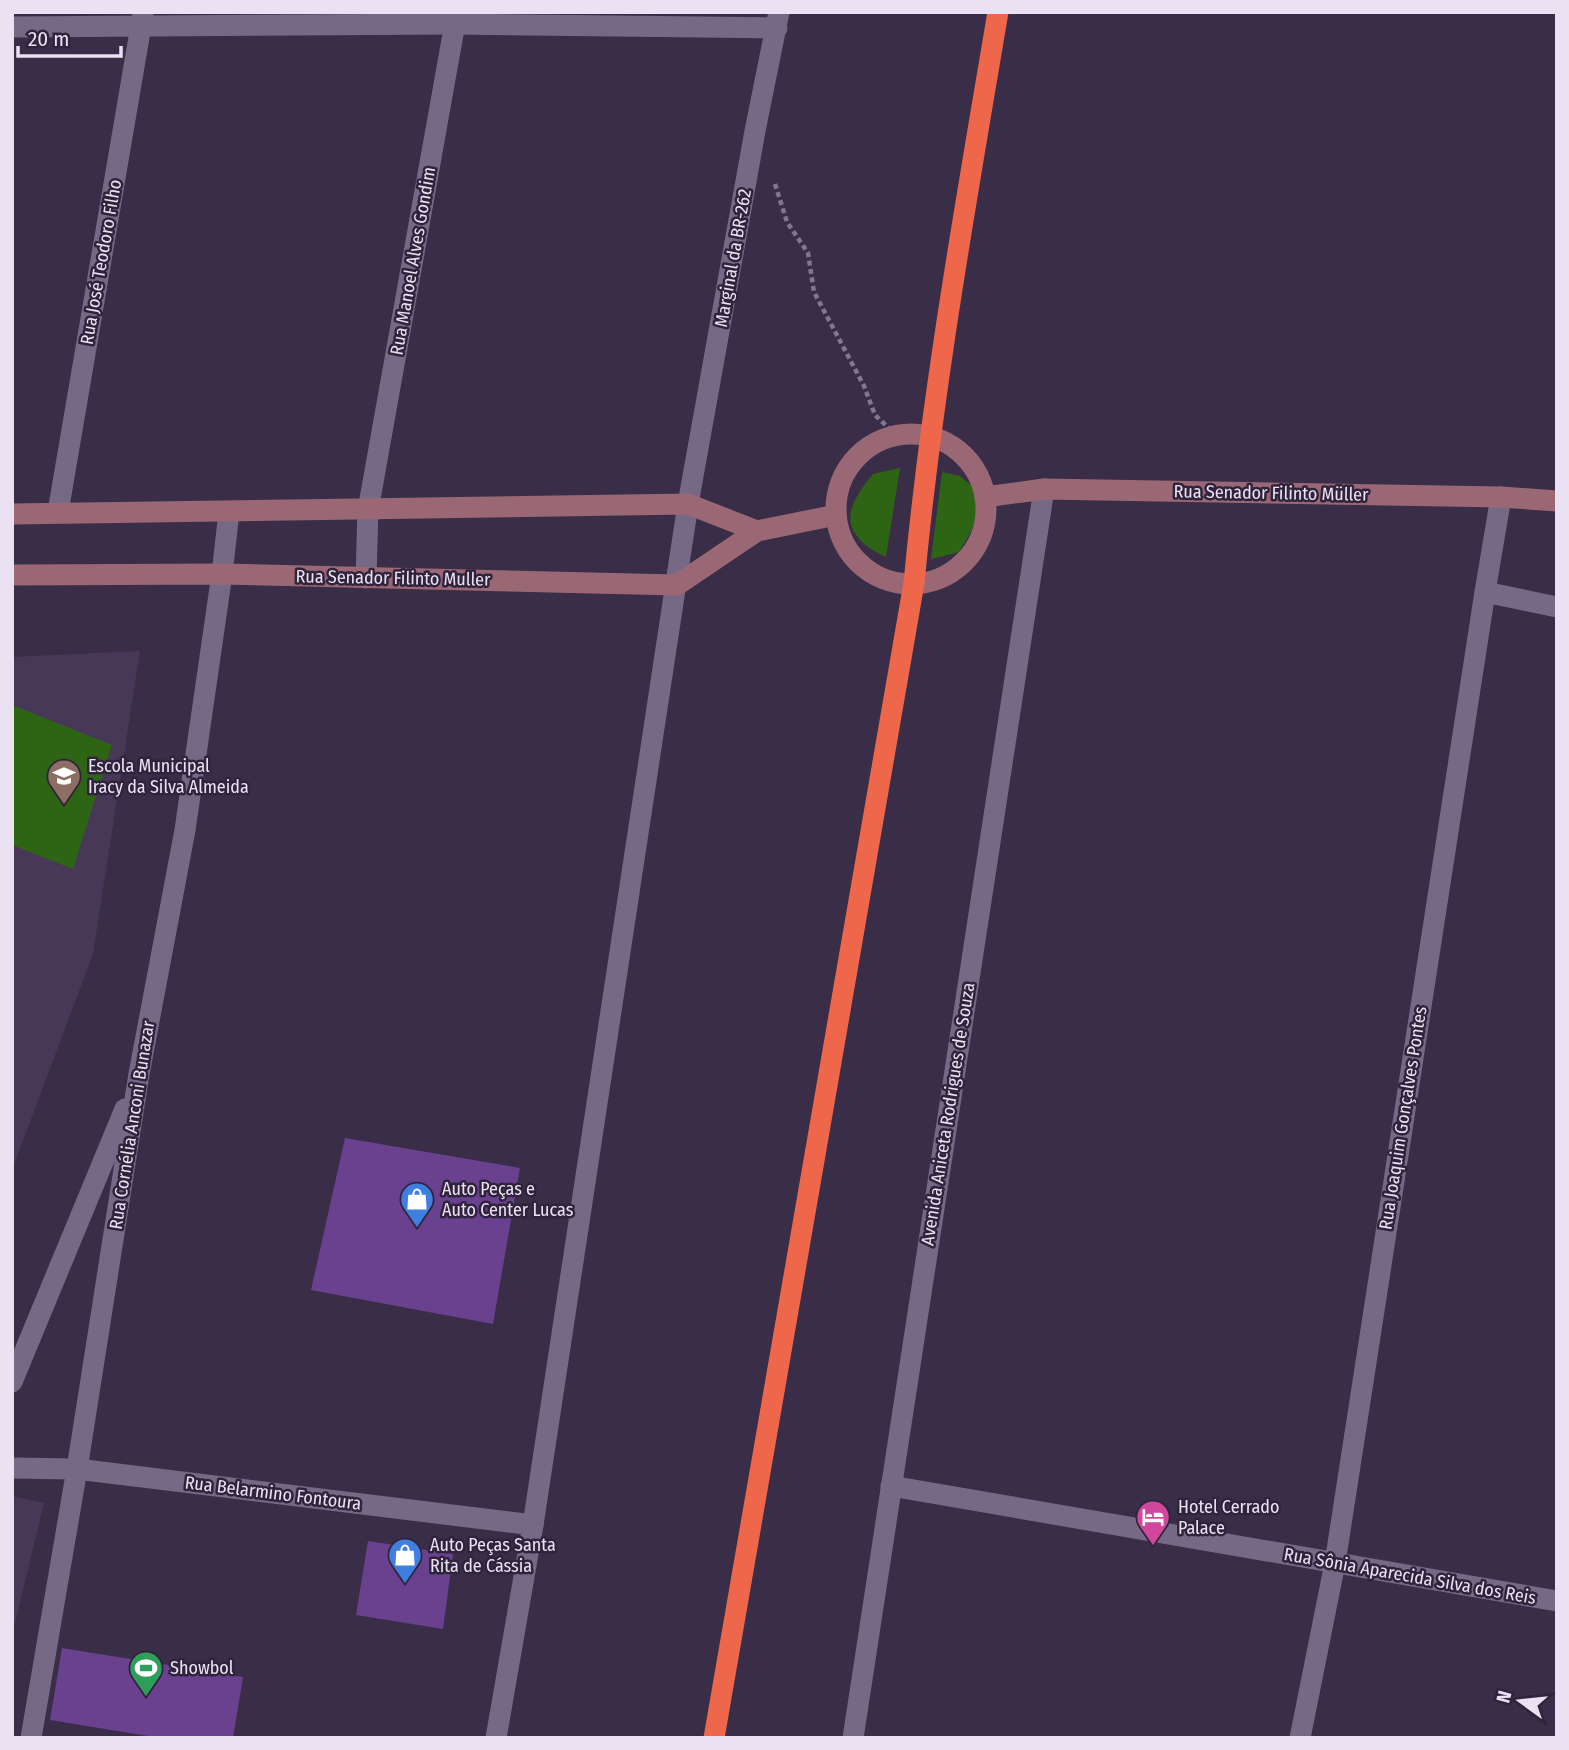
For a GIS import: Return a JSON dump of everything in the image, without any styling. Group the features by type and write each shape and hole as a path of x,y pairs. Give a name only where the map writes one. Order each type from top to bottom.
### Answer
{"highway":[{"path":"715,1738 914,583 922,502 956,262 998,12"}],"street":[{"name":"Rua Manoel Alves Gondim","path":"366,578 368,510 456,18"},
{"path":"12,27 142,19 778,20"},
{"name":"Rua José Teodoro Filho","path":"58,512 142,19"},
{"name":"Marginal da BR-262","path":"688,504 755,131 778,20"},
{"path":"896,435 931,436 953,447 972,465 980,480 985,496 985,517 980,538 969,556 954,570 934,580 896,583 877,576 849,551 840,534 836,515 837,496 852,463 864,450 896,435"},
{"name":"Rua Senador Filinto Müller","path":"985,496 1044,489 1501,497 1557,501"},
{"name":"Avenida Aniceta Rodrigues de Souza","path":"853,1738 1044,489"},
{"name":"Rua Joaquim Gonçalves Pontes","path":"1300,1738 1335,1563 1501,497"},
{"path":"496,1738 533,1525 688,504"},
{"path":"12,514 688,504 757,531"},
{"name":"Rua Cornélia Anconi Bunazar","path":"31,1738 77,1469 139,1074 186,830 229,512"},
{"path":"677,585 757,531 836,515"},
{"name":"Rua Senador Filinto Muller","path":"12,575 222,574 677,585"},
{"path":"1485,592 1557,607"},
{"path":"12,1382 139,1074"},
{"name":"Rua Belarmino Fontoura","path":"12,1468 77,1469 533,1525"},
{"name":"Rua Sônia Aparecida Silva dos Reis","path":"891,1486 1557,1601"}],"path":[{"path":"772,174 787,222 808,253 814,292 864,386 875,415 896,435"}],"shaded area":[{"name":"Escola Municipal Iracy da Silva Almeida","path":"140,651 93,954 12,1170 12,657"},
{"path":"12,1496 44,1503 12,1635"}],"green space":[{"path":"900,468 886,557 869,548 858,537 852,528 851,510 873,474"},
{"path":"942,472 960,476 972,486 978,508 972,530 959,552 931,559"},
{"path":"12,705 112,745 73,869 12,845"}],"building":[{"name":"Auto Peças e Auto Center Lucas","path":"345,1138 520,1168 493,1324 311,1290"},
{"name":"Auto Peças Santa Rita de Cássia","path":"368,1541 453,1554 443,1629 356,1615"},
{"name":"Showbol","path":"62,1648 243,1677 233,1738 160,1738 50,1720"}],"place":[{"name":"Escola Municipal Iracy da Silva Almeida","path":"64,806"},
{"name":"Auto Peças e Auto Center Lucas","path":"417,1229"},
{"name":"Hotel Cerrado Palace","path":"1153,1547"},
{"name":"Auto Peças Santa Rita de Cássia","path":"405,1585"},
{"name":"Showbol","path":"146,1698"}]}
